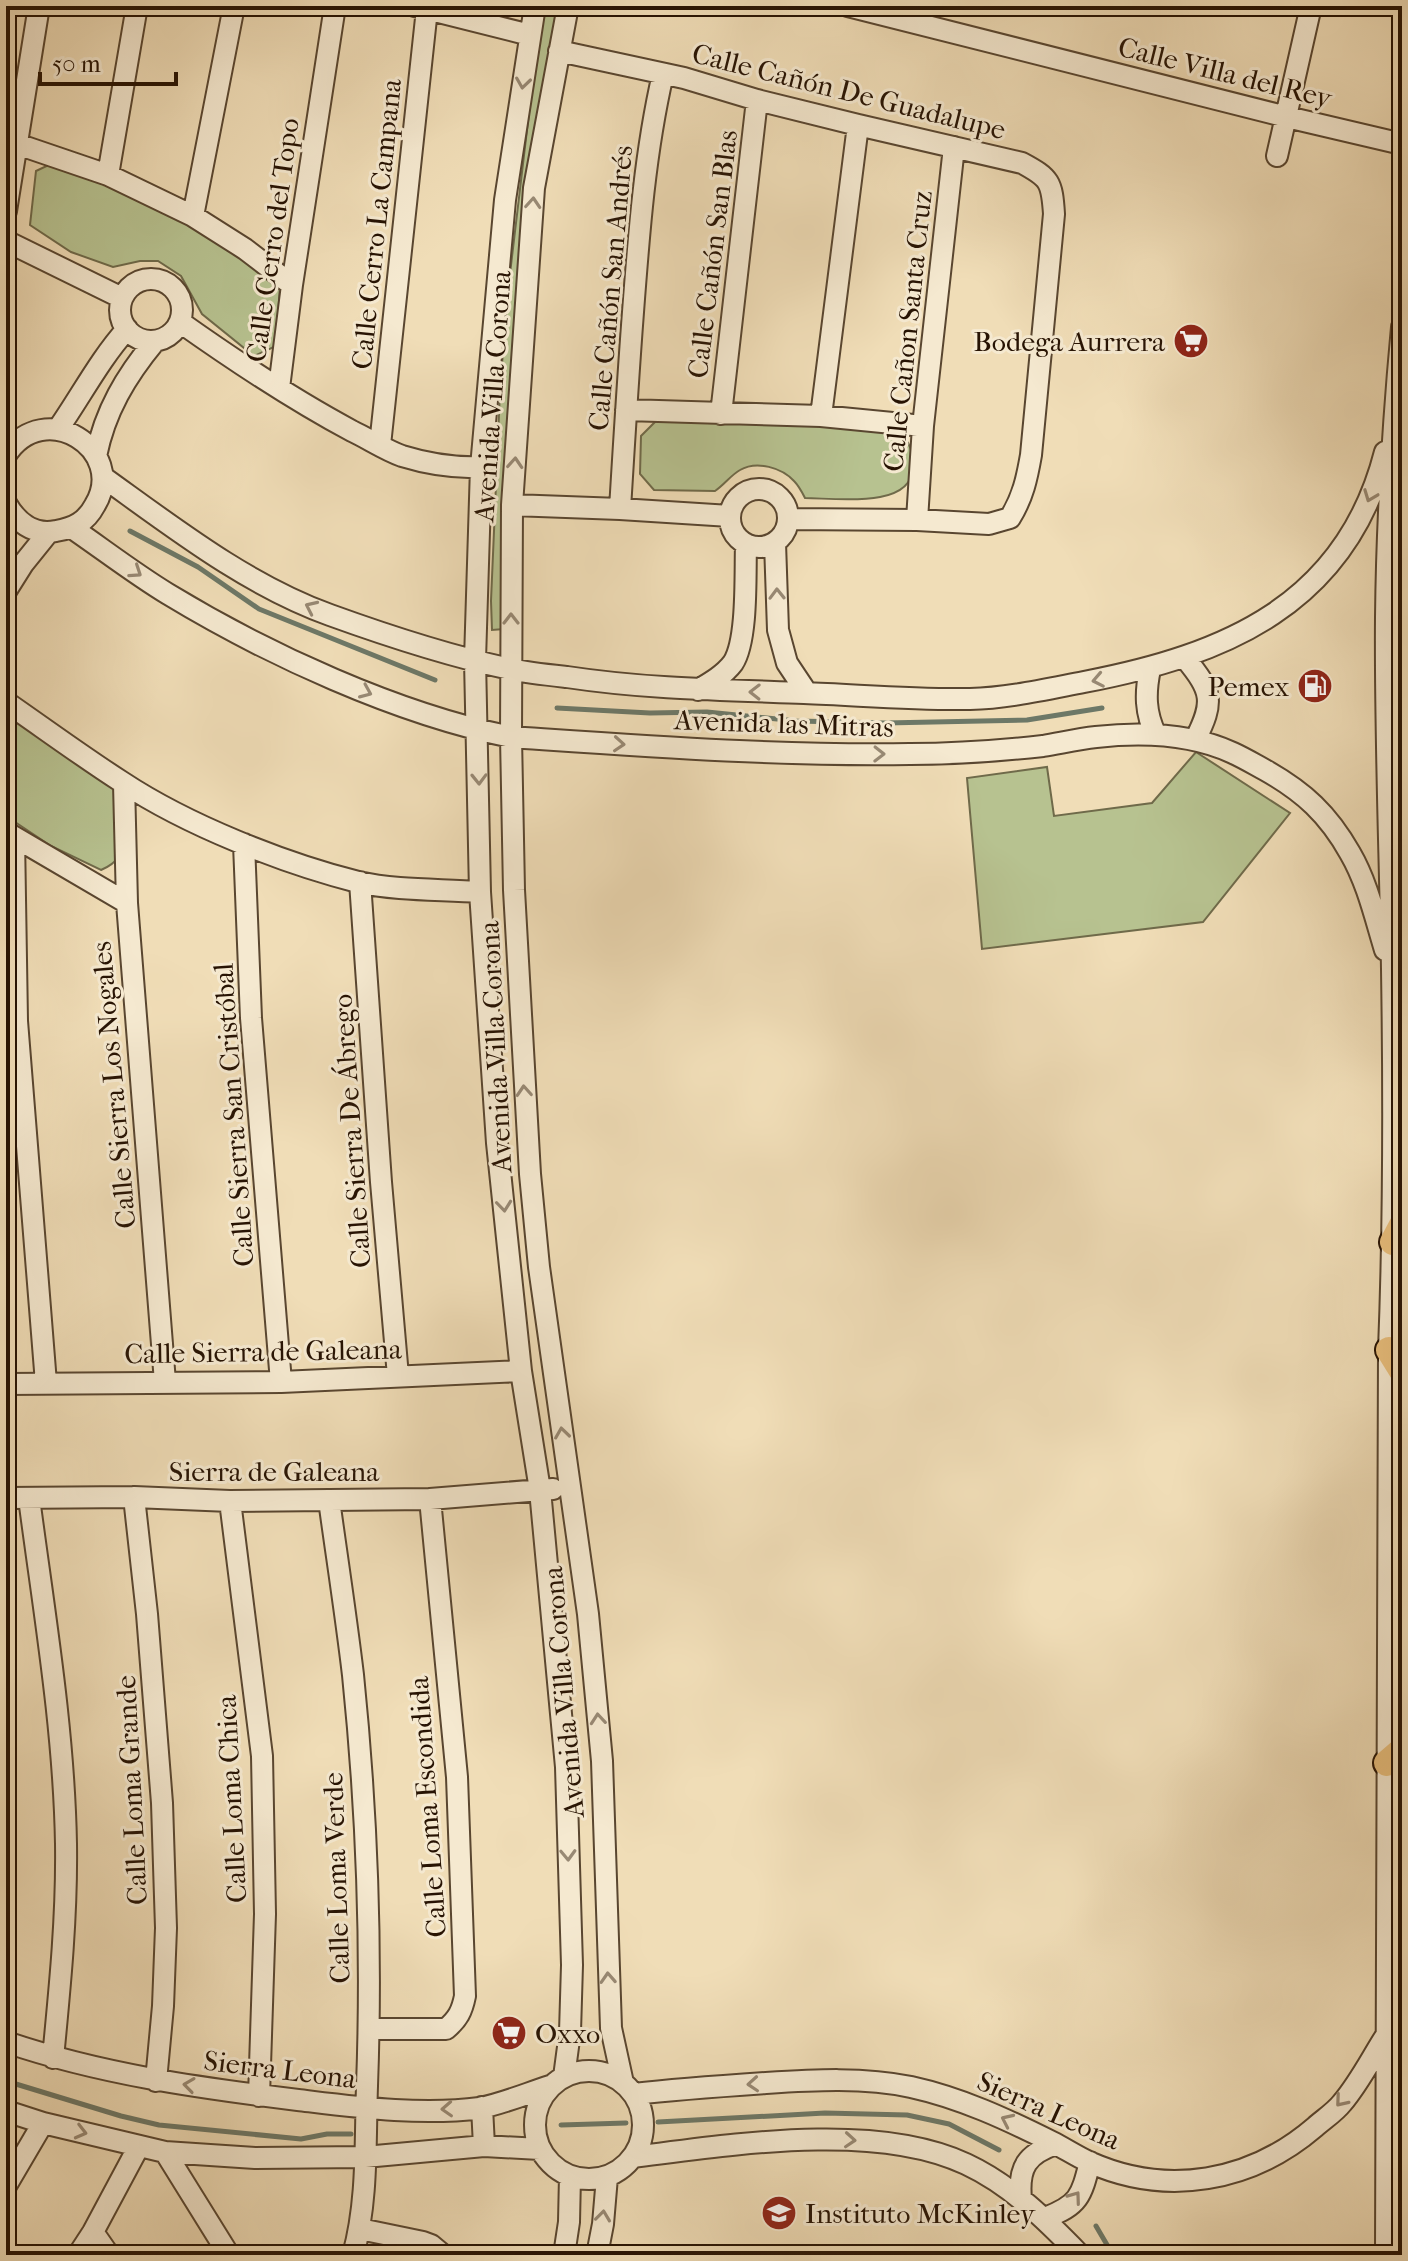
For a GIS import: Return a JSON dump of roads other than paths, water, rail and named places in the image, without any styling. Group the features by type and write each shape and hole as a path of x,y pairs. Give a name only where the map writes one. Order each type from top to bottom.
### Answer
{"street":[{"path":"6,211 39,6"},
{"path":"108,175 137,6"},
{"path":"193,216 234,6"},
{"name":"Calle Cerro del Topo","path":"279,388 335,6"},
{"name":"Avenida Villa Corona","path":"535,6 505,200 481,467 475,660 480,892 497,1143 521,1371 540,1490 566,1767 572,1965 570,2032 557,2082"},
{"name":"Avenida Villa Corona","path":"568,6 534,188 512,505 511,737 515,906 530,1174 539,1267 588,1614 602,1761 611,2028 628,2089"},
{"name":"Calle Villa del Rey","path":"848,6 1402,144"},
{"path":"1277,156 1311,6"},
{"path":"421,8 530,35"},
{"name":"Calle Cerro La Campana","path":"380,445 421,8"},
{"name":"Calle Cañón De Guadalupe","path":"559,51 684,78 757,100 1022,163 1043,174 1051,185 1054,214 1031,455 1019,505 1010,518 989,524 917,520"},
{"name":"Calle Cañón San Andrés","path":"620,509 646,171 663,74"},
{"name":"Calle Cañón San Blas","path":"721,414 757,100"},
{"path":"821,416 858,125"},
{"path":"17,144 108,175 193,216 245,249 292,285"},
{"name":"Calle Cañon Santa Cruz","path":"917,520 923,426 954,147"},
{"path":"6,241 122,298"},
{"path":"96,456 106,418 135,365 155,341 169,335 180,322 182,305 174,289 159,279 141,280 122,298 120,311 127,329 139,338 155,341"},
{"path":"180,322 323,415 398,455 462,468 481,467"},
{"path":"1386,2255 1385,2037 1394,1757 1398,1234 1386,629 1393,419 1402,327"},
{"path":"58,429 110,349 127,329"},
{"path":"110,349 135,365"},
{"name":"Avenida las Mitras","path":"103,477 196,544 271,588 326,614 399,639 512,670 622,685 698,690 974,699 1046,690 1150,669 1232,638 1275,614 1318,578 1342,550 1366,507 1402,395"},
{"path":"80,399 106,418"},
{"path":"626,410 821,416 923,426"},
{"path":"6,455 15,432 58,429 80,438 96,456 103,477 100,498 89,516 72,528 48,533 29,528 8,516"},
{"path":"761,488 784,501 789,519 787,528 775,543 766,547 746,544 734,533 730,516 732,507 743,493 761,488"},
{"path":"512,505 730,516"},
{"path":"789,519 917,520"},
{"name":"Avenida las Mitras","path":"72,528 168,594 303,665 379,697 478,730 511,737 711,751 908,754 983,752 1096,737 1156,735 1195,740 1231,752 1278,777 1314,803 1330,821 1351,854 1367,890 1392,972 1402,994"},
{"path":"6,591 14,560 48,533"},
{"path":"775,543 778,630 787,663 807,693"},
{"path":"698,690 719,677 732,664 744,629 746,544"},
{"path":"744,629 778,630"},
{"path":"1185,658 1203,680 1208,693 1206,718 1195,740"},
{"path":"1150,669 1147,706 1156,735"},
{"path":"6,702 124,784 244,844 360,882 412,890 480,892"},
{"name":"Calle Sierra Los Nogales","path":"124,784 127,903 165,1382"},
{"path":"10,834 127,903"},
{"path":"10,834 17,1021 46,1383"},
{"name":"Calle Sierra San Cristóbal","path":"244,844 251,1018 281,1382"},
{"name":"Calle Sierra De Ábrego","path":"360,882 398,1376"},
{"name":"Calle Sierra de Galeana","path":"6,1384 281,1382 521,1371"},
{"name":"Sierra de Galeana","path":"6,1498 134,1497 230,1501 430,1499 570,1487"},
{"name":"Calle Loma Grande","path":"134,1497 147,1614 165,1881 163,2006 156,2081"},
{"path":"29,1498 57,1724 66,1842 65,1935 53,2058"},
{"name":"Calle Loma Escondida","path":"369,2029 446,2029 462,2011 465,1996 457,1777 430,1499"},
{"name":"Calle Loma Verde","path":"329,1500 353,1675 365,1820 369,2029 360,2229 353,2255"},
{"name":"Calle Loma Chica","path":"230,1501 262,1756 265,1914 259,2096"},
{"name":"Sierra Leona","path":"628,2089 850,2080 907,2086 951,2097 1000,2116 1090,2162 1139,2178 1183,2181 1226,2176 1263,2162 1299,2141 1342,2104 1385,2037"},
{"name":"Sierra Leona","path":"6,2042 53,2058 156,2081 366,2109 482,2107 557,2082"},
{"path":"584,2071 605,2073 628,2089 642,2115 642,2137 633,2157 622,2169 607,2177 589,2180 570,2176 552,2165 540,2149 534,2127 538,2105 557,2082 584,2071"},
{"path":"482,2107 484,2146"},
{"path":"6,2111 165,2152 255,2158 365,2157 484,2146 540,2149"},
{"path":"6,2186 43,2123"},
{"path":"633,2157 781,2141 845,2139 928,2150 966,2164 1021,2199 1045,2218 1080,2255"},
{"path":"1021,2199 1020,2180 1026,2163 1039,2150 1056,2144"},
{"path":"78,2255 139,2146"},
{"path":"165,2152 229,2255"},
{"path":"1045,2218 1065,2211 1077,2200 1090,2162"},
{"path":"564,2255 569,2222 570,2176"},
{"path":"597,2255 607,2177"},
{"path":"360,2229 423,2242 443,2255"},
{"path":"93,2232 109,2255"}],"waterway":[{"path":"130,531 198,567 259,609 435,680"},
{"path":"557,708 650,713 707,712 797,721 885,723 1027,720 1102,708"},
{"path":"6,2081 159,2125 301,2139 351,2134"},
{"path":"658,2122 825,2113 907,2115 949,2124 999,2150"},
{"path":"561,2125 626,2123"},
{"path":"1096,2226 1113,2255"}],"place":[{"name":"Bodega Aurrera","path":"1191,341"},
{"name":"Pemex","path":"1315,686"},
{"name":"Oxxo","path":"509,2033"},
{"name":"Instituto McKinley","path":"779,2213"}]}
